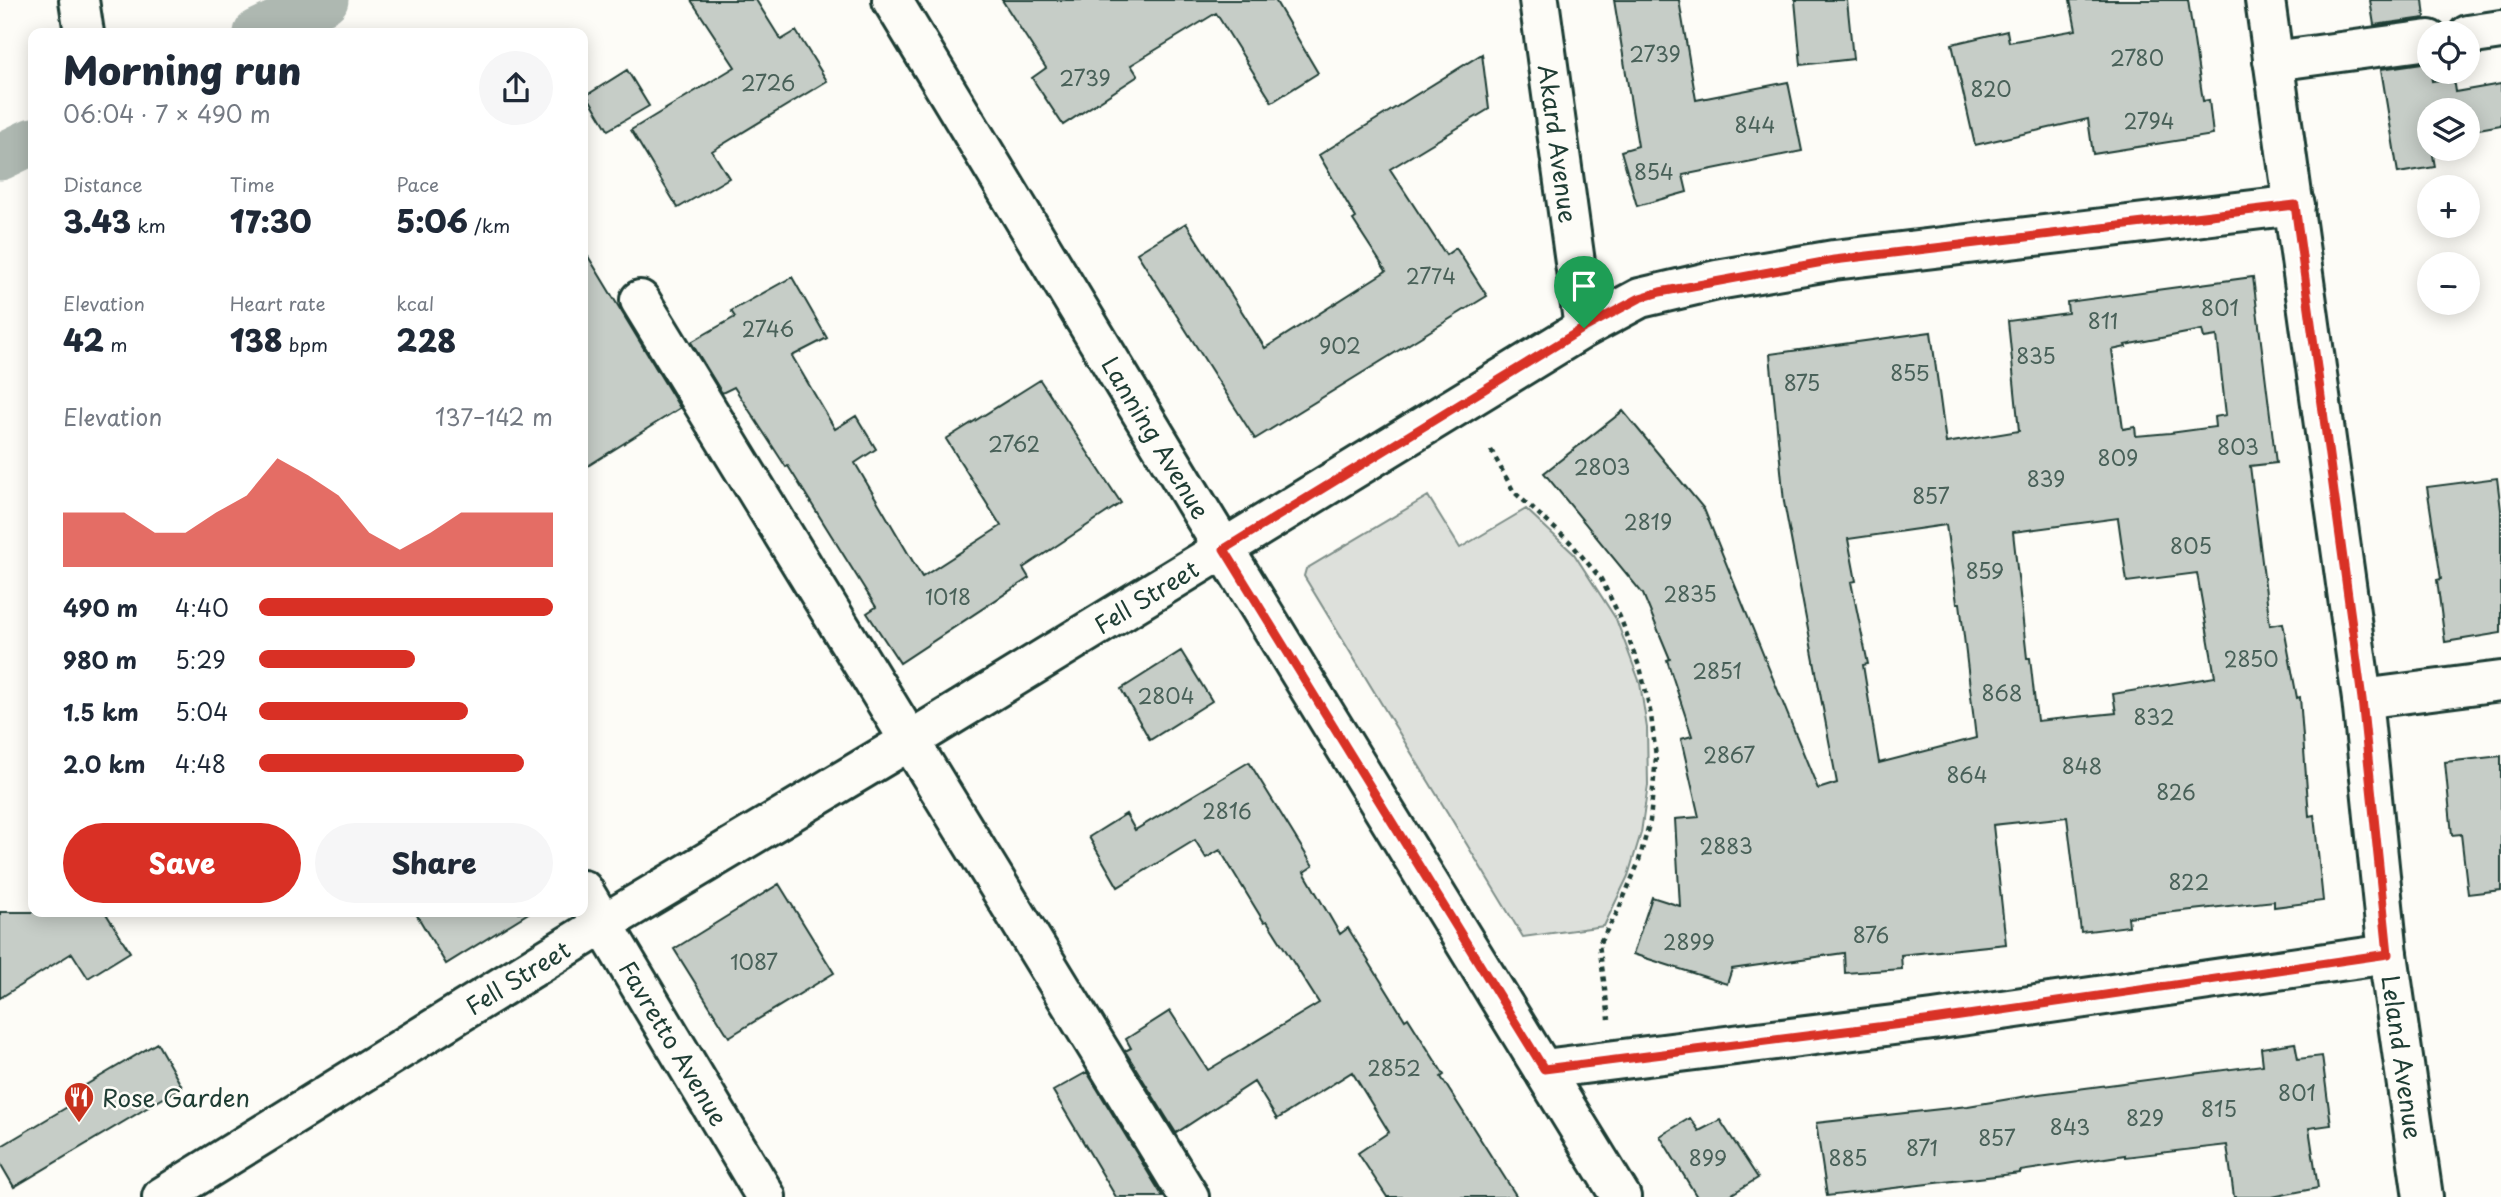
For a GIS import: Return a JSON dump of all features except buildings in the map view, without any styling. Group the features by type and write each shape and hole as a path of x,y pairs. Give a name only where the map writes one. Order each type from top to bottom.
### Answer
{"street":[{"path":"79,0 83,28"},
{"name":"Lanning Avenue","path":"892,0 1621,1197"},
{"name":"Akard Avenue","path":"1539,0 1584,328"},
{"name":"Leland Avenue","path":"2266,0 2362,699 2388,954 2423,1197"},
{"path":"2480,33 2501,30"},
{"path":"2273,61 2417,42"},
{"name":"Fell Street","path":"162,1197 603,924 911,740 1584,328 1640,298 1717,280 1834,260 2295,205"},
{"path":"640,300 1189,1197"},
{"path":"2362,699 2501,681"},
{"name":"Favretto Avenue","path":"588,898 766,1197"},
{"path":"1544,1069 1933,1020 2388,954"}],"path":[{"path":"1491,450 1514,492 1570,542 1601,579 1642,671 1656,757 1650,821 1638,863 1618,911 1599,944 1609,1021"}],"shaded area":[{"path":"1428,496 1460,548 1526,509 1574,554 1616,619 1640,683 1647,728 1648,785 1641,833 1628,876 1604,926 1523,937 1304,576 1306,569"}],"waterway":[{"path":"267,28 325,0"},
{"path":"0,157 28,143"}],"place":[{"name":"Rose Garden","path":"79,1124"}],"route":[{"path":"2295,205 2362,699 2388,954 1933,1020 1544,1069 1224,549 1584,328 1640,298 1717,280 1834,260 2295,205"}]}
